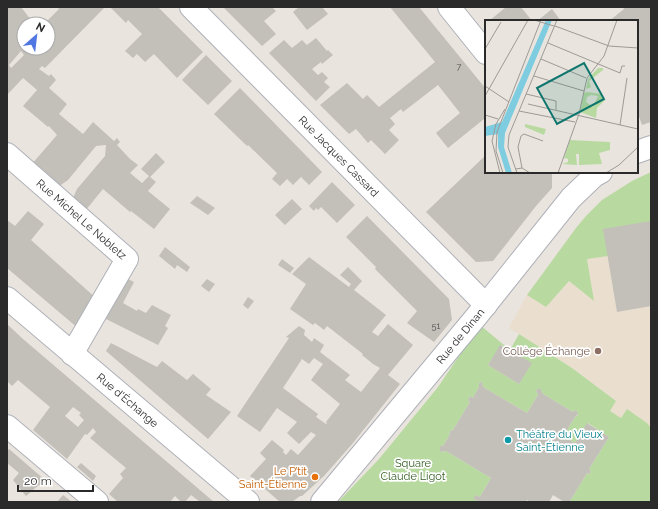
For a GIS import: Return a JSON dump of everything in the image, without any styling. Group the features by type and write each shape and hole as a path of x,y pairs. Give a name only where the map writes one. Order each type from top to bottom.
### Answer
{"street":[{"name":"Rue Jacques Cassard","path":"191,7 486,305"},
{"path":"449,7 485,52"},
{"path":"638,152 651,147"},
{"name":"Rue Michel Le Nobletz","path":"7,154 127,259 72,354"},
{"name":"Rue de Dinan","path":"322,502 486,305 571,198 594,173"},
{"name":"Rue d'Échange","path":"7,298 248,502"},
{"path":"7,426 97,502"}],"shaded area":[{"name":"Collège Échange","path":"651,172 651,502 627,409 621,418 610,411 616,401 572,368 509,328 527,295 586,216 602,200 632,181"}],"green space":[{"path":"651,172 651,221 608,256 587,259 594,301 569,281 546,307 527,295 576,228 602,200 632,181"},
{"name":"Square Claude Ligot","path":"480,325 510,350 519,334 572,368 616,401 610,411 621,418 627,409 647,423 651,428 651,502 570,501 587,473 589,474 591,471 589,469 609,437 588,423 575,443 563,436 575,417 578,415 576,410 573,412 543,394 540,389 536,390 538,395 527,413 483,387 482,382 479,383 479,387 473,398 470,396 468,400 470,402 453,430 450,431 449,436 443,446 440,446 440,452 446,451 491,478 480,497 476,495 474,499 481,502 338,502 379,459 438,387","holes":["501,345 531,363 519,384 488,365"]}],"building":[{"path":"7,7 21,7 28,16 16,16 17,56 9,65 11,68 23,56 56,56 56,16 52,16 59,9 57,7 105,7 45,68 42,66 39,69 49,76 51,74 56,80 49,88 67,104 59,114 83,134 93,122 114,141 117,138 120,142 117,145 138,165 130,173 142,183 149,176 141,169 156,153 165,162 150,177 156,182 148,191 170,209 154,229 131,211 130,212 103,189 85,211 72,200 77,189 105,156 106,145 96,146 68,180 58,187 31,165 57,135 49,126 48,127 23,106 37,90 23,78 7,95"},
{"path":"110,7 158,7 203,52 177,78 154,54 145,62 137,54 133,58 125,51 142,34 128,20 126,23"},
{"path":"223,7 272,7 276,11 264,21 276,34 262,46"},
{"path":"299,7 322,7 328,14 307,30 293,12"},
{"path":"390,7 419,7 485,88 485,120 484,119 448,148 436,133 460,113 438,85 403,112 401,109 390,118 395,124 389,130 399,140 385,154 371,140 368,143 356,129 349,134 320,105 347,83 363,99 367,95 379,107 435,62"},
{"path":"506,7 521,7 531,20 490,20"},
{"path":"623,7 651,7 651,122 642,125 638,114 638,20 610,20 624,9"},
{"path":"552,9 560,20 538,20"},
{"path":"316,38 327,51 328,50 333,55 322,64 321,62 312,69 318,75 322,72 328,78 324,82 330,87 316,101 269,53 284,40 292,48 302,40 307,45"},
{"path":"206,55 232,81 208,105 182,80"},
{"path":"240,88 322,172 309,185 301,177 293,185 287,179 280,186 272,179 277,173 214,114"},
{"path":"485,156 485,173 552,173 552,188 493,261 476,262 426,212"},
{"path":"332,182 355,205 337,223 321,207 318,210 316,208 314,211 309,206"},
{"path":"197,196 215,208 208,215 190,203"},
{"path":"292,199 302,209 285,225 275,215"},
{"path":"28,211 44,224 31,240 97,299 79,329 7,268 7,220 15,226"},
{"path":"367,216 449,299 452,320 434,342 407,323 417,311 375,269 376,267 346,237"},
{"path":"651,221 651,306 617,312 603,229"},
{"path":"165,247 190,267 187,272 177,265 175,269 159,256"},
{"path":"309,257 349,287 351,284 340,275 348,267 362,281 354,290 386,315 372,332 378,336 388,324 413,345 388,375 400,384 353,443 324,476 302,496 292,502 280,502 250,476 266,459 260,453 272,440 284,450 283,452 286,455 291,449 298,455 316,435 311,432 299,444 287,433 297,422 277,408 260,432 237,416 289,338 286,337 299,326 305,330 304,335 312,342 314,338 324,345 320,352 350,375 345,380 361,392 380,368 373,364 362,355 363,354 327,326 324,330 315,323 313,325 290,309 306,284 292,274","holes":["314,358 323,364 311,380 340,404 326,424 316,417 318,414 283,388 302,359 309,364"]},
{"path":"282,259 294,268 290,273 278,265"},
{"path":"124,277 134,282 123,303 137,311 138,309 146,313 152,305 171,315 165,326 168,328 158,345 102,317"},
{"path":"207,279 215,284 209,292 201,286"},
{"path":"248,297 254,301 248,309 243,305"},
{"path":"7,324 214,502 200,502 191,495 185,502 181,502 175,496 170,502 118,502 109,494 123,478 120,474 126,468 90,438 96,432 93,428 87,435 85,434 67,459 33,430 50,407 18,380 12,386 7,381","holes":["73,407 81,413 79,415 84,420 78,427 65,416"]},
{"path":"111,343 157,367 162,361 187,380 193,374 211,389 206,395 231,412 208,439 106,351"},
{"path":"500,345 532,363 519,384 488,365"},
{"name":"Théâtre du Vieux Saint-Étienne","path":"482,382 483,387 527,413 538,395 536,390 540,388 543,394 573,412 576,410 578,414 563,436 575,443 587,423 609,437 589,469 591,471 589,474 587,473 570,501 572,502 564,502 553,495 549,502 530,502 527,500 525,502 481,502 473,499 476,495 480,497 491,478 446,451 440,452 440,446 443,446 449,436 450,431 453,430 470,402 468,400 470,396 473,398 479,387 479,383"},
{"path":"9,449 45,480 26,496 13,480 19,473 7,463 7,451"},
{"path":"81,463 96,476 93,481 77,467"},
{"path":"63,495 72,502 57,502"}],"place":[{"name":"Collège Échange","path":"598,351"},
{"name":"Théâtre du Vieux Saint-Étienne","path":"508,440"},
{"name":"Le P’tit Saint-Étienne","path":"315,477"}]}
